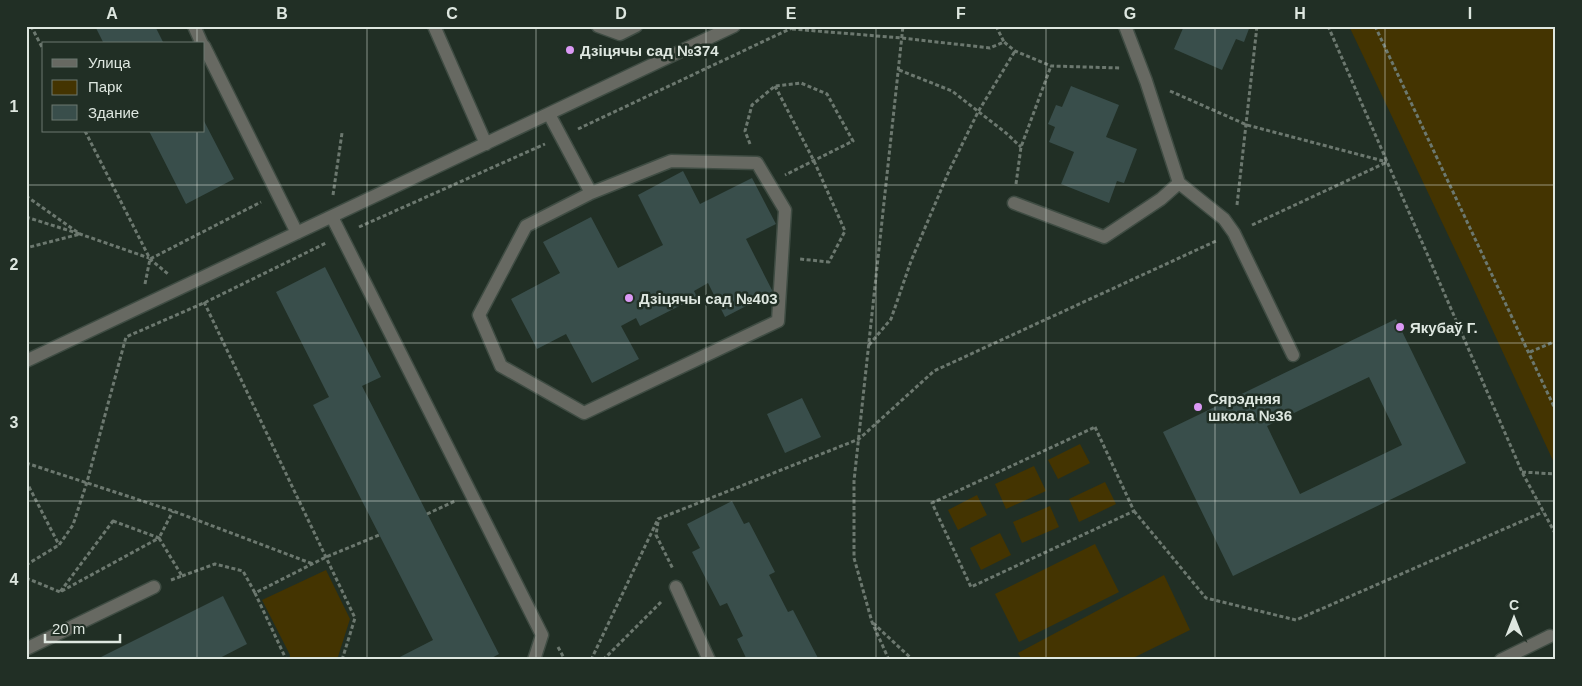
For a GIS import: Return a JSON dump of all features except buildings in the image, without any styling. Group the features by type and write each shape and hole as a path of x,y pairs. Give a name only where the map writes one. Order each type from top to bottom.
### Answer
{"lane":[{"path":"194,26 202,42"},
{"path":"434,26 486,144"},
{"path":"598,26 620,34 636,26"},
{"path":"26,361 734,26"},
{"path":"1125,26 1146,81 1179,183 1224,219 1234,233 1293,355"},
{"path":"205,49 298,233"},
{"path":"549,114 591,193"},
{"path":"671,161 757,163 768,182 785,210 778,321 584,413 501,366 479,316 526,226 591,193 671,161"},
{"path":"1014,203 1104,237 1161,199 1179,183"},
{"path":"332,217 542,635 534,660"},
{"path":"26,648 154,587"},
{"path":"676,587 709,660"},
{"path":"1501,660 1550,636"}],"path":[{"path":"31,26 42,47"},
{"path":"889,660 872,622 854,558 854,481 903,26"},
{"path":"996,26 1004,42 1015,51 1051,66 1121,67 1146,81 1247,125 1387,162"},
{"path":"1234,233 1257,26"},
{"path":"1328,26 1522,472 1556,535"},
{"path":"1375,26 1556,410"},
{"path":"790,29 902,38 990,48 1004,42"},
{"path":"869,345 891,319 948,171 978,112 1015,51"},
{"path":"1014,203 1021,147 1051,66"},
{"path":"899,70 952,91 1021,147"},
{"path":"757,163 745,131 752,105 775,86 801,83 827,94 853,141 768,182"},
{"path":"775,86 814,161 845,230 829,262 782,258"},
{"path":"86,132 150,259"},
{"path":"332,217 334,184 342,133"},
{"path":"591,660 658,519 859,439 934,371 1387,162"},
{"path":"26,196 80,234"},
{"path":"26,217 150,259 183,287 206,302 355,618 342,660"},
{"path":"26,248 80,234"},
{"path":"26,565 59,546 73,525 87,482 126,337 206,302 341,235"},
{"path":"1530,352 1556,341"},
{"path":"1134,511 971,587 932,503 1095,427 1134,511 1206,598 1296,620 1543,512"},
{"path":"26,463 173,511 313,564"},
{"path":"1522,472 1556,474"},
{"path":"26,481 59,546"},
{"path":"427,514 471,494"},
{"path":"60,592 158,538 173,511"},
{"path":"60,592 113,521 158,538 182,576"},
{"path":"255,593 326,557 379,534"},
{"path":"154,587 216,564 243,571 286,659 284,660"},
{"path":"26,578 60,592"},
{"path":"603,660 676,587"},
{"path":"872,622 913,660"}],"green space":[{"path":"1349,26 1556,26 1556,467 1468,277"},
{"path":"1080,444 1090,463 1058,479 1048,460"},
{"path":"1034,466 1046,491 1006,509 995,484"},
{"path":"1105,482 1116,504 1079,522 1069,499"},
{"path":"977,495 987,515 958,530 948,510"},
{"path":"1050,506 1059,527 1022,543 1013,522"},
{"path":"1000,533 1011,555 981,570 970,548"},
{"path":"1095,544 1119,592 1019,642 995,594"},
{"path":"326,570 350,619 337,660 289,660 290,655 262,600"},
{"path":"1164,575 1190,630 1129,660 1022,660 1018,653"}],"place":[{"name":"Дзіцячы сад №374","path":"570,50"},
{"name":"Дзіцячы сад №403","path":"629,298"},
{"name":"Якубаў Г.","path":"1400,327"},
{"name":"Сярэдняя школа №36","path":"1198,407"}]}
